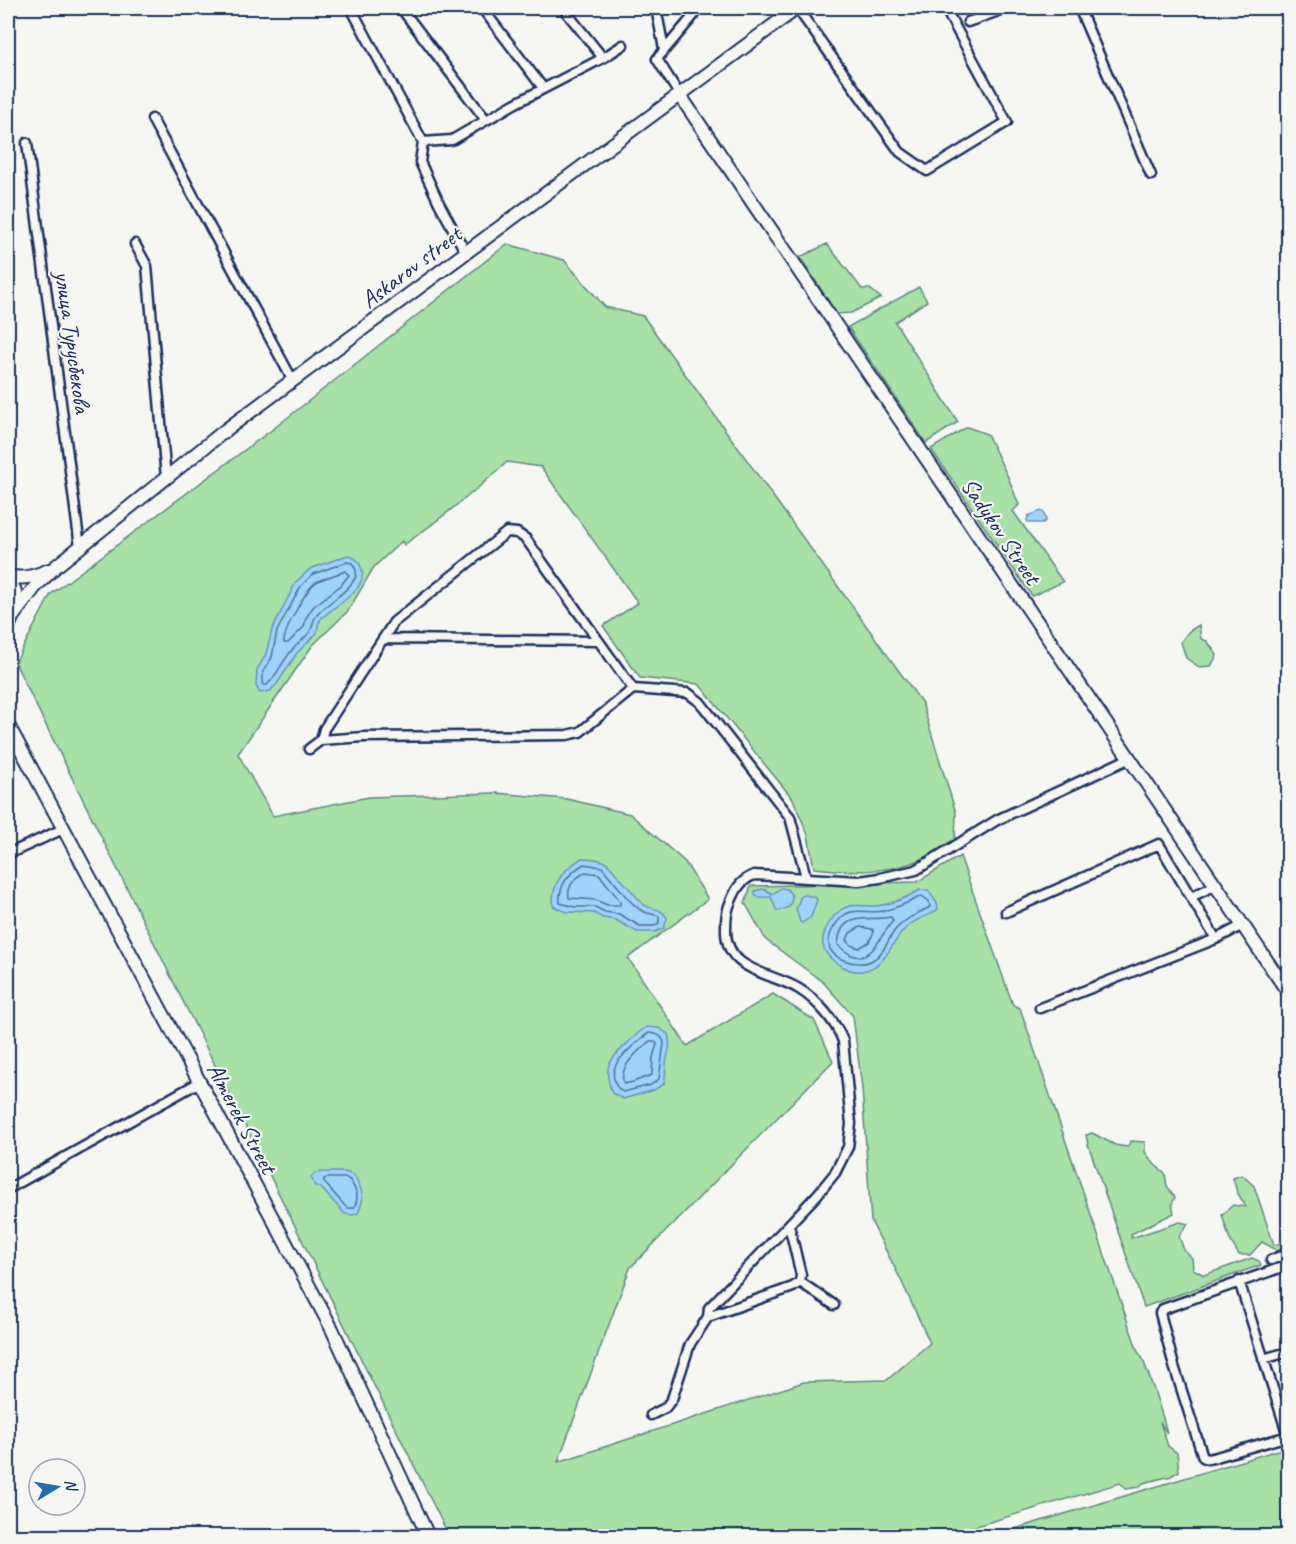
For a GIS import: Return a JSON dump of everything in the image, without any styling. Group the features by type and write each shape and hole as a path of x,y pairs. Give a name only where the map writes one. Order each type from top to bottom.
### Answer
{"street":[{"path":"351,8 423,142 420,162 466,253"},
{"path":"401,8 486,120"},
{"path":"482,8 543,88"},
{"path":"563,8 603,58"},
{"path":"656,8 664,49"},
{"path":"679,94 657,59 699,8"},
{"path":"799,11 900,152 927,171 1006,122 945,8"},
{"path":"968,22 1007,8"},
{"path":"1078,8 1151,175"},
{"name":"Askarov street","path":"55,567 227,429 679,94 799,11"},
{"path":"423,142 452,140 623,45"},
{"name":"Sadykov Street","path":"679,94 1288,992"},
{"path":"152,119 293,381"},
{"name":"улица Турусбекова","path":"27,143 80,547"},
{"path":"135,244 147,266 166,478"},
{"path":"321,740 324,729 394,622 507,532 517,533 526,539 633,689"},
{"path":"8,578 34,577 55,567"},
{"path":"13,616 35,587 55,567"},
{"path":"8,578 13,585 17,601 8,627"},
{"path":"383,639 598,641"},
{"path":"309,749 321,740 364,737 567,735 580,732 633,689 688,693 700,702 790,817 806,877"},
{"name":"Almerek Street","path":"8,725 332,1329 428,1536"},
{"path":"651,1415 665,1408 672,1399 690,1344 708,1317 709,1308 789,1225 834,1173 848,1147 852,1124 843,1041 834,1021 801,990 778,979 760,974 740,960 729,948 726,913 738,886 754,875 859,880 916,870 997,820 1130,758"},
{"path":"8,854 63,829"},
{"path":"1006,912 1159,844 1216,939"},
{"path":"1191,897 1216,885"},
{"path":"1040,1008 1216,939 1243,925"},
{"path":"8,1189 198,1083"},
{"path":"789,1225 800,1282 834,1305"},
{"path":"1271,1260 1288,1253"},
{"path":"1239,1281 1288,1436 1207,1459 1201,1454 1160,1313 1239,1281 1288,1265"},
{"path":"708,1317 793,1287 800,1282"},
{"path":"1263,1359 1288,1352"}],"green space":[{"path":"507,244 564,260 605,307 643,316 922,703 956,813 955,840 931,855 910,864 869,871 814,868 808,835 793,799 699,684 640,678 603,626 638,603 541,467 507,462 431,525 404,545 402,541 374,567 348,611 312,646 238,754 273,816 369,797 496,793 567,799 630,814 685,862 708,899 628,958 687,1046 773,994 814,1020 833,1061 630,1268 558,1462 804,1382 887,1380 930,1343 871,1221 862,1088 853,1016 823,982 766,940 745,903 751,886 917,882 960,856 1013,1005 1020,1008 1138,1352 1156,1395 1167,1433 1160,1422 1168,1446 1177,1453 1179,1471 1171,1476 1126,1489 1120,1483 943,1536 449,1536 15,663 51,594 277,426"},
{"path":"827,244 862,289 870,289 881,298 851,313 837,314 800,257"},
{"path":"919,287 927,301 895,322 958,422 926,443 848,327"},
{"path":"967,427 987,434 1019,505 1013,511 1063,582 1032,596 931,449"},
{"path":"1199,625 1201,639 1207,641 1217,655 1211,666 1199,667 1186,658 1181,642 1189,631"},
{"path":"1092,1133 1115,1145 1127,1147 1131,1141 1145,1142 1145,1152 1165,1173 1167,1186 1175,1197 1172,1204 1174,1213 1131,1234 1131,1238 1180,1222 1188,1224 1179,1236 1184,1250 1192,1258 1193,1269 1204,1275 1252,1258 1259,1261 1261,1265 1144,1307 1088,1144 1086,1135"},
{"path":"1242,1175 1254,1186 1274,1245 1288,1241 1288,1249 1277,1254 1275,1249 1262,1242 1250,1255 1239,1255 1230,1240 1222,1215 1233,1205 1246,1207 1237,1192 1233,1178"},
{"path":"1288,1447 1288,1536 991,1536"}],"water":[{"path":"1041,511 1046,520 1043,523 1027,521 1028,516"},
{"path":"348,555 360,565 362,576 360,583 349,597 321,619 317,633 297,653 277,684 270,691 260,693 256,686 257,670 266,654 272,630 296,582 310,569"},
{"path":"582,858 606,862 643,904 665,914 667,918 664,928 655,932 637,932 616,920 603,918 594,913 567,912 553,906 554,890 560,878 569,867"},
{"path":"781,888 787,889 792,896 789,907 779,911 771,897 758,897 755,894 755,891 762,889 772,894"},
{"path":"920,890 928,890 937,903 938,909 907,927 883,959 870,969 850,970 838,964 828,955 823,945 825,930 841,910 854,905 888,904"},
{"path":"801,896 815,897 817,900 811,917 802,923 796,909"},
{"path":"646,1027 659,1028 668,1034 669,1046 664,1084 654,1090 623,1099 612,1093 608,1068 620,1051"},
{"path":"345,1172 354,1175 362,1193 358,1213 345,1214 320,1187 315,1186 311,1177 315,1173"}]}
